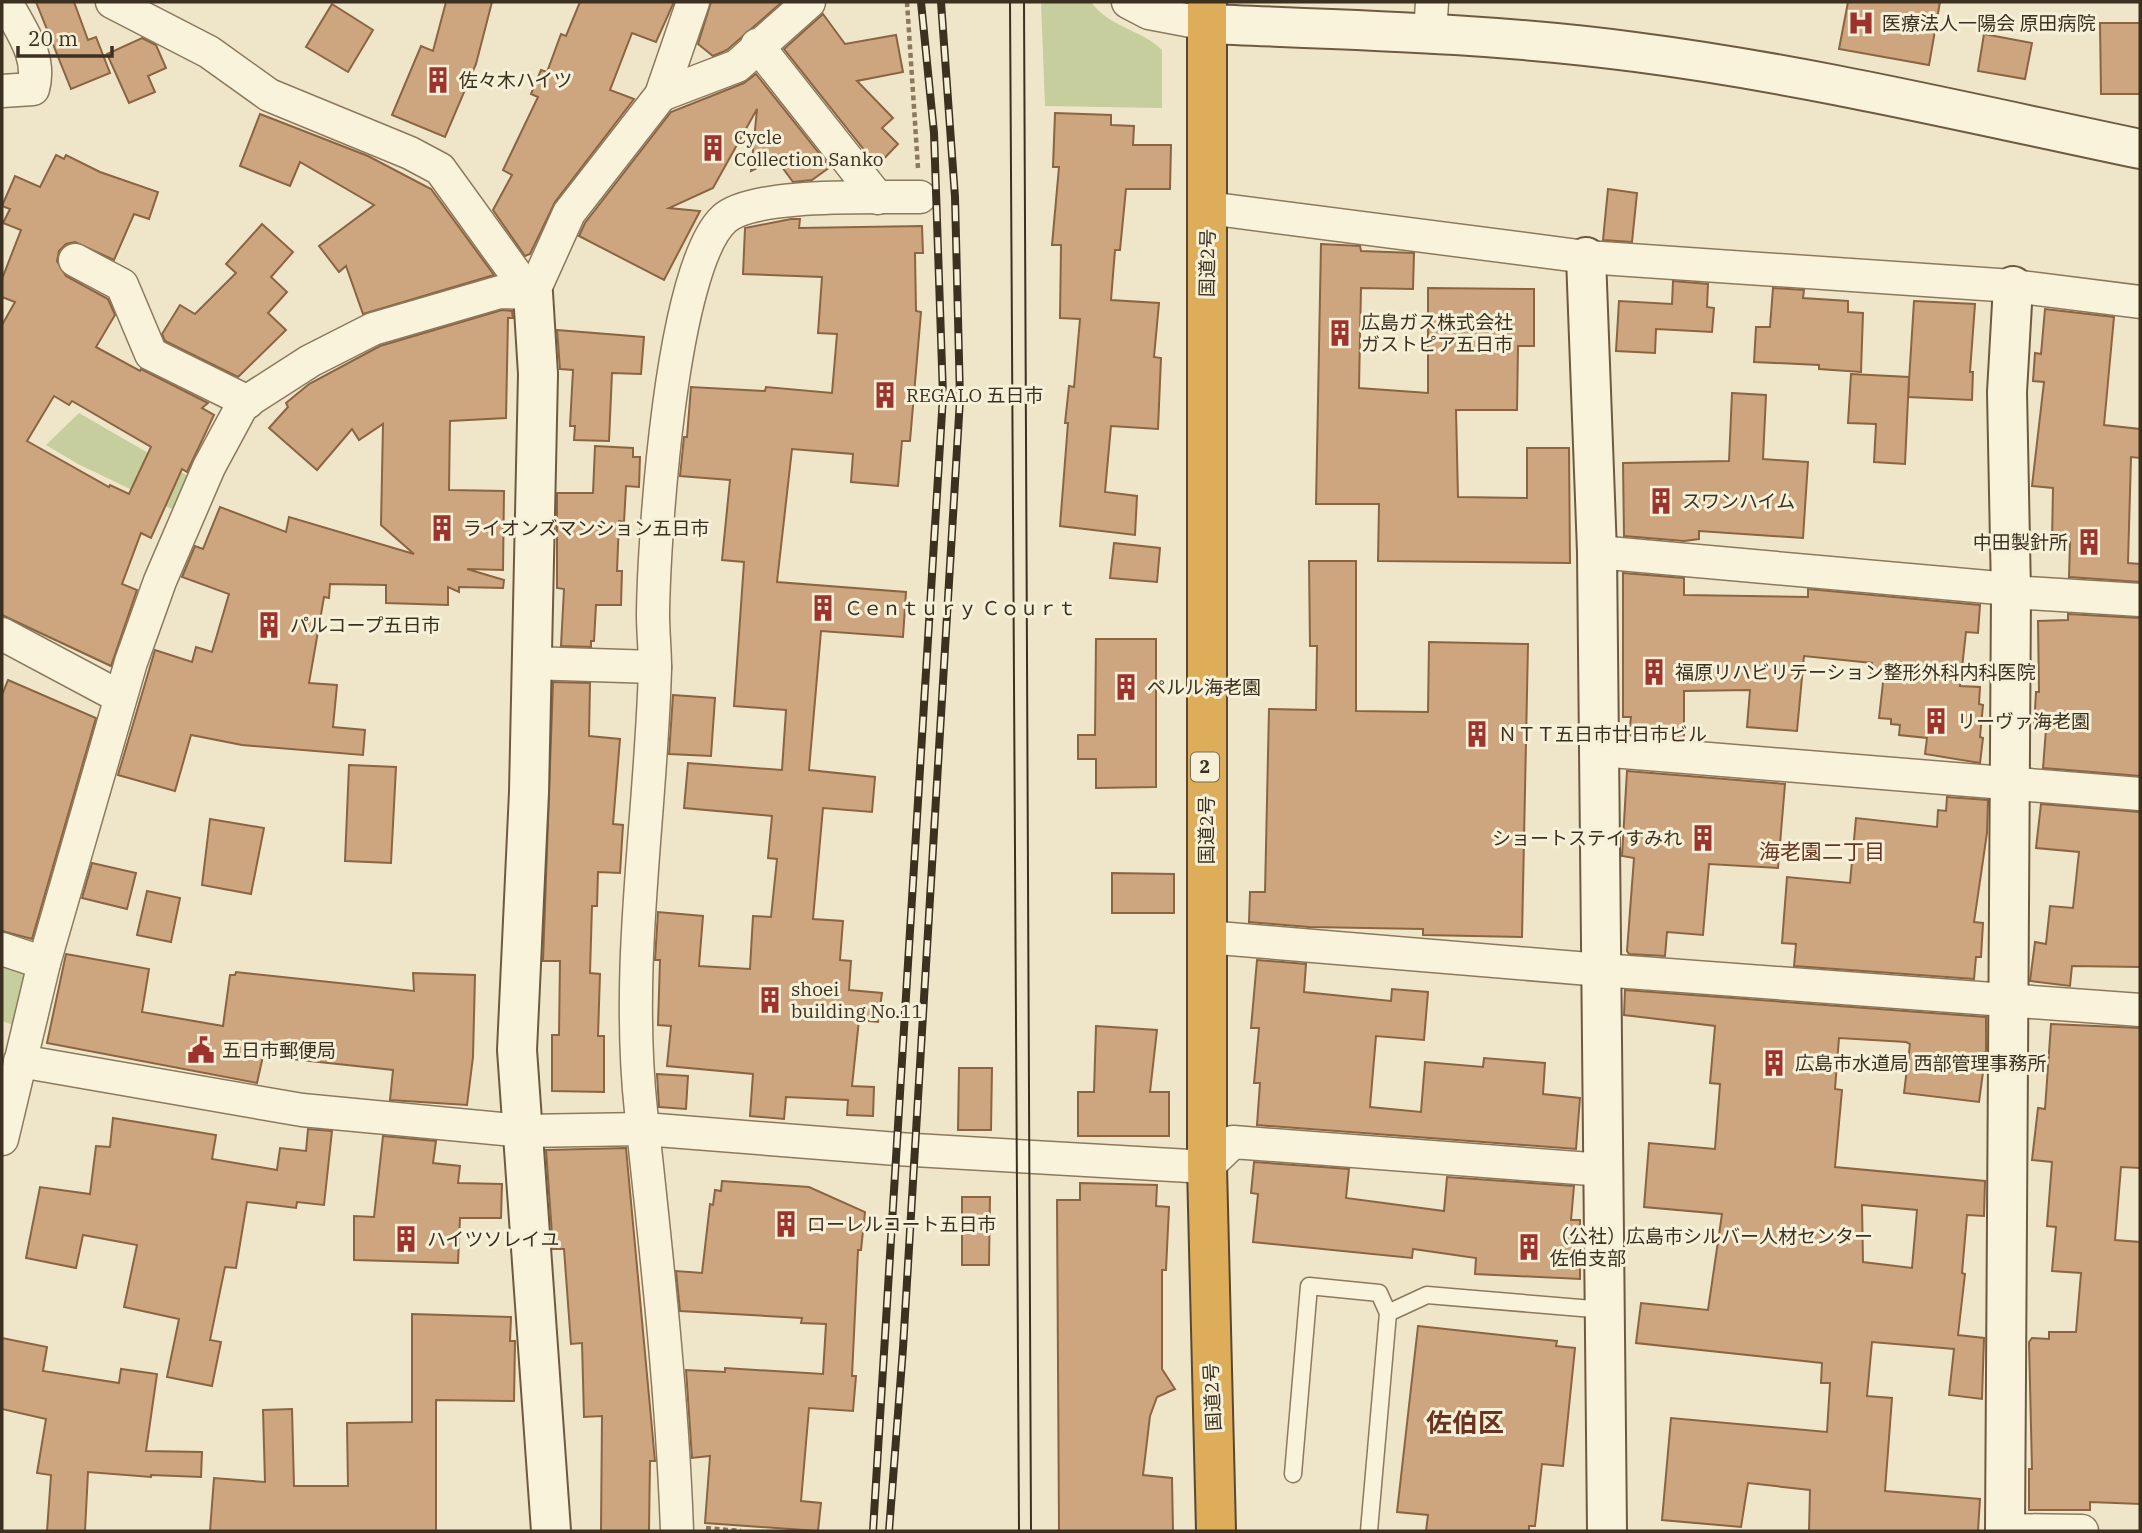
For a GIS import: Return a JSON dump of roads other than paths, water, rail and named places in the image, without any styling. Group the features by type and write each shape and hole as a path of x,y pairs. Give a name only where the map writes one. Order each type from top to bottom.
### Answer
{"highway":[{"name":"国道2号","path":"1207,13 1204,569 1206,1167 1216,1531"}],"street":[{"path":"2,91 33,89 38,70 31,49 6,2"},
{"path":"112,2 209,52 269,95 410,153 440,169 518,277 533,293"},
{"path":"551,1531 517,1050 528,792 538,374 533,293 569,213 661,95 693,2"},
{"path":"661,95 737,66 757,45 809,2"},
{"path":"1128,2 1149,13 1431,18 1595,47 1735,66 2140,149"},
{"path":"757,45 878,198"},
{"path":"677,1531 645,1129 641,1113 635,967 655,667 653,613 663,456 680,343 699,262 725,218 745,207 766,202 920,197"},
{"path":"1208,208 1586,257 2013,286 2140,302"},
{"path":"1586,257 1597,552 1607,1531"},
{"path":"75,260 122,285 151,354 248,402"},
{"path":"2013,286 2007,392 2011,592 2011,1001 2005,1531 2082,1531"},
{"path":"2,1139 44,962 120,697 160,581 209,467 243,404 310,360 373,329 500,292 533,293"},
{"path":"1597,552 1999,588 2011,592 2140,600"},
{"path":"2,634 120,697"},
{"path":"529,663 655,667"},
{"path":"1599,750 2140,794"},
{"path":"1206,937 1601,970 2140,1010"},
{"path":"2,949 44,962"},
{"path":"20,1061 302,1110 523,1131 645,1129 897,1149 1206,1167 1233,1142 1604,1170"}],"lane":[{"path":"1293,1474 1310,1286 1379,1293 1388,1313 1369,1531"},
{"path":"1388,1313 1427,1295 1605,1310"}],"tram line":[{"path":"1010,2 1019,1531"},
{"path":"1024,2 1031,1531"}],"railway":[{"path":"873,1531 943,396 934,133 921,2"},
{"path":"889,1531 903,1348 960,399 955,197 941,2"}],"place":[{"name":"医療法人一陽会 原田病院","path":"1861,23"},
{"name":"佐々木ハイツ","path":"438,80"},
{"name":"Cycle Collection Sanko","path":"713,148"},
{"name":"広島ガス株式会社 ガストピア五日市","path":"1340,333"},
{"name":"REGALO 五日市","path":"885,395"},
{"name":"スワンハイム","path":"1661,501"},
{"name":"ライオンズマンション五日市","path":"442,528"},
{"name":"中田製針所","path":"2089,542"},
{"name":"Ｃｅｎｔｕｒｙ Ｃｏｕｒｔ","path":"823,608"},
{"name":"パルコープ五日市","path":"269,625"},
{"name":"福原リハビリテーション整形外科内科医院","path":"1654,672"},
{"name":"ペルル海老園","path":"1126,687"},
{"name":"リーヴァ海老園","path":"1936,721"},
{"name":"ＮＴＴ五日市廿日市ビル","path":"1477,734"},
{"name":"ショートステイすみれ","path":"1703,838"},
{"name":"shoei building No.11","path":"770,1000"},
{"name":"五日市郵便局","path":"201,1050"},
{"name":"広島市水道局 西部管理事務所","path":"1774,1063"},
{"name":"ローレルコート五日市","path":"786,1224"},
{"name":"ハイツソレイユ","path":"406,1239"},
{"name":"（公社）広島市シルバー人材センター 佐伯支部","path":"1529,1247"}],"district":[{"name":"海老園二丁目","path":"1822,852"},
{"name":"佐伯区","path":"1465,1423"}]}
